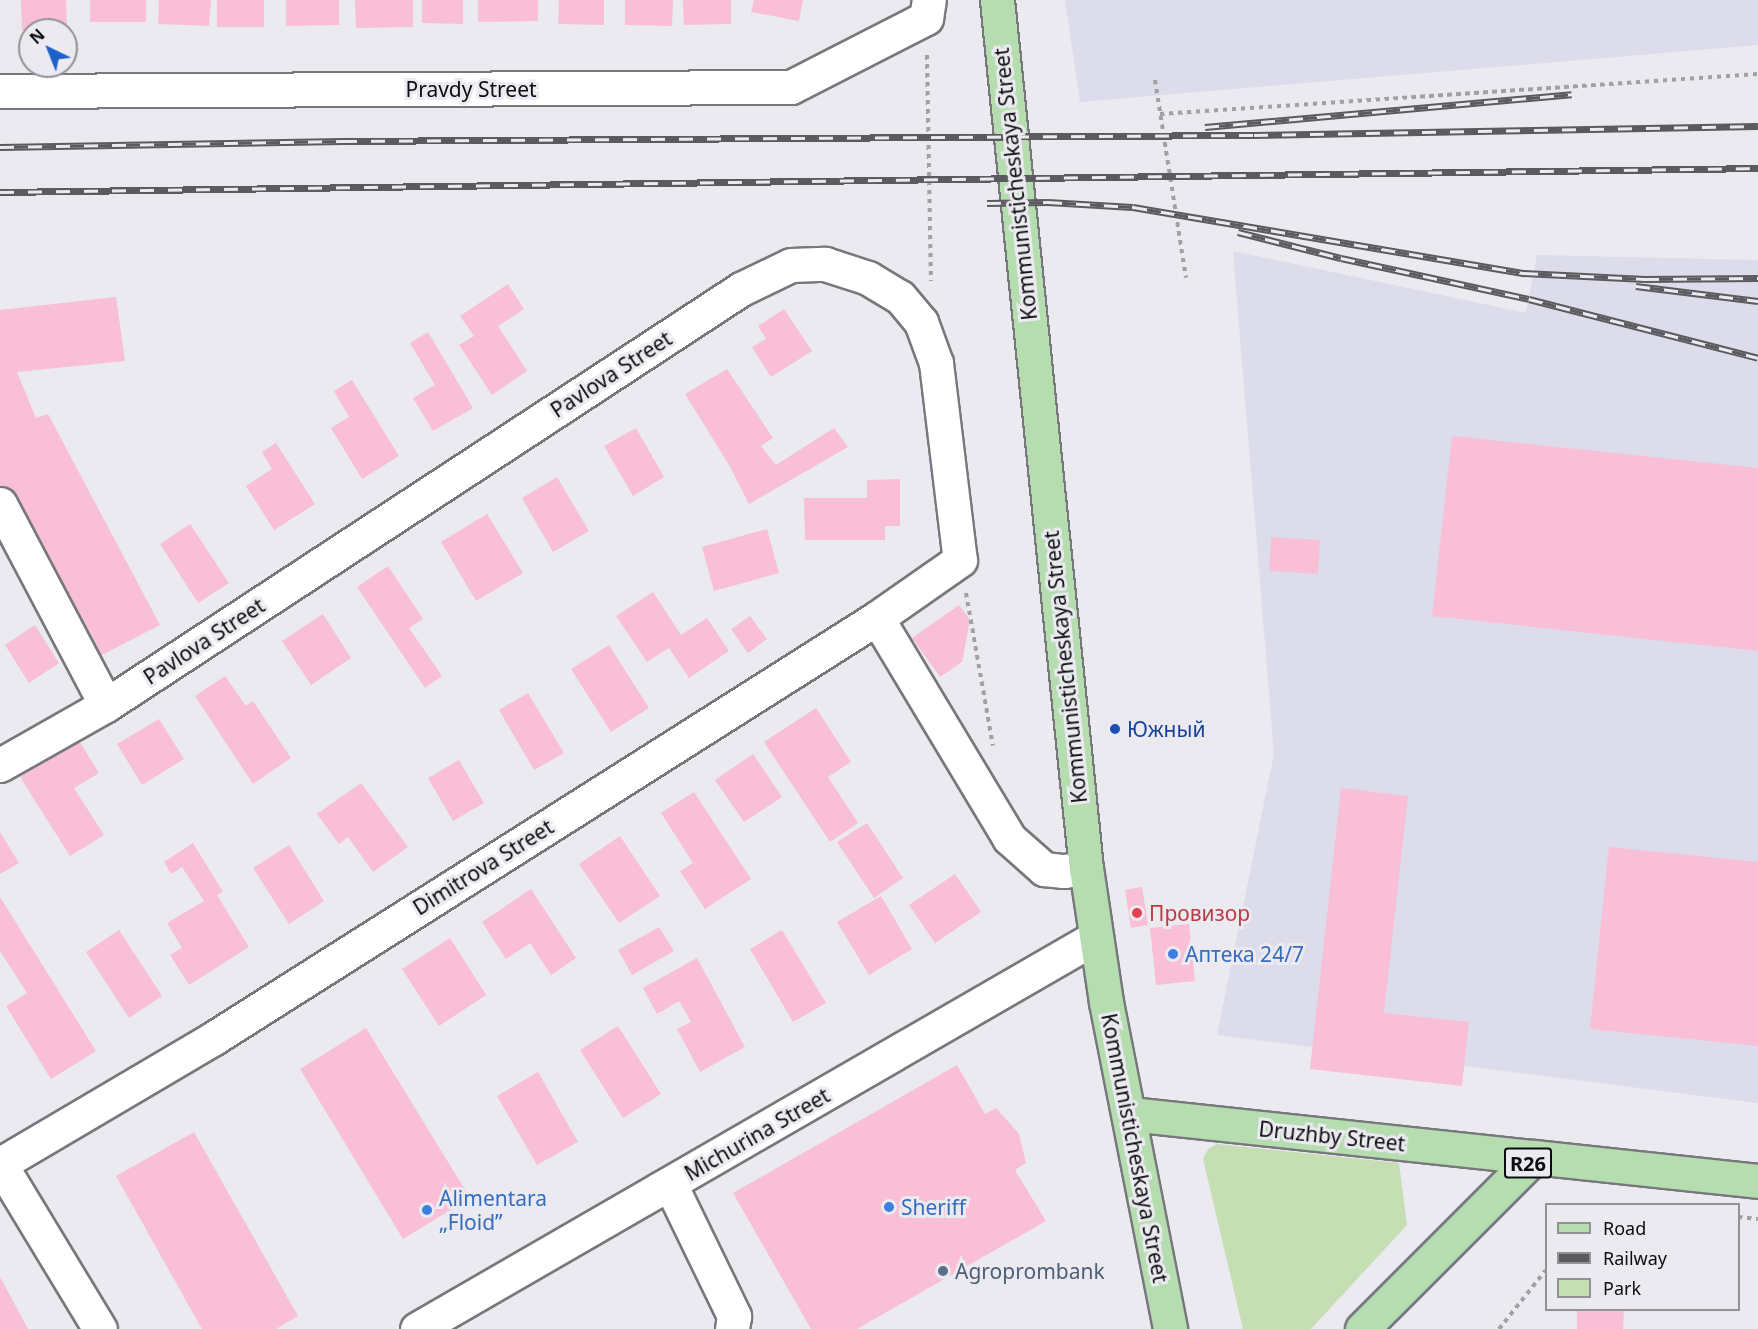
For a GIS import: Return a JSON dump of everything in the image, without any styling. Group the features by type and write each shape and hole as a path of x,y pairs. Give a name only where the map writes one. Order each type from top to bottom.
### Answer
{"main road":[{"name":"Kommunisticheskaya Street","path":"997,0 1086,868 1096,937 1170,1329"},
{"name":"Druzhby Street","path":"1130,1114 1758,1180"},
{"name":"R26","path":"1362,1329 1534,1157"}],"street":[{"name":"Pravdy Street","path":"0,91 792,87 927,9"},
{"name":"Pavlova Street","path":"0,765 106,705 741,289 791,265 825,264 868,278 900,297 921,322 936,363 960,560"},
{"path":"0,504 106,705"},
{"name":"Dimitrova Street","path":"0,1164 214,1038 877,618 960,560"},
{"path":"877,618 1009,838 1044,869 1064,871 1086,868"},
{"name":"Michurina Street","path":"417,1329 1096,937"},
{"path":"0,1164 100,1329"},
{"path":"670,1184 734,1316 732,1329"}],"path":[{"path":"921,322 931,305 932,218 927,9"},
{"path":"1160,114 1758,74"},
{"path":"1155,80 1186,278"},
{"path":"960,560 995,757"},
{"path":"1740,1216 1758,1219"},
{"path":"1499,1329 1545,1271"}],"shaded area":[{"path":"1065,0 1758,0 1758,45 1080,102"},
{"path":"1233,251 1526,313 1537,255 1758,260 1758,1103 1217,1035 1274,754"}],"green space":[{"path":"1217,1144 1399,1163 1407,1225 1311,1329 1243,1329 1203,1159 1208,1149"}],"building":[{"path":"21,0 66,0 67,18 22,18"},
{"path":"90,0 146,0 146,22 90,22"},
{"path":"159,0 211,0 209,26 158,24"},
{"path":"217,0 264,0 264,27 217,27"},
{"path":"286,0 339,0 339,25 286,26"},
{"path":"355,0 413,0 413,27 356,28"},
{"path":"422,0 463,0 463,24 422,23"},
{"path":"478,0 538,0 538,21 478,22"},
{"path":"559,0 604,0 604,25 558,24"},
{"path":"625,0 673,0 672,26 625,25"},
{"path":"683,0 731,0 731,24 684,25"},
{"path":"754,0 803,0 799,21 751,12"},
{"path":"508,284 524,309 498,326 527,371 492,395 459,345 474,336 460,316"},
{"path":"116,297 125,361 17,372 36,418 48,414 160,625 92,660 0,490 0,310"},
{"path":"784,309 812,351 771,377 752,347 766,339 758,326"},
{"path":"428,332 473,408 433,431 413,398 435,385 410,343"},
{"path":"727,369 773,438 761,446 776,465 834,428 848,447 749,504 729,465 685,394"},
{"path":"352,380 399,456 362,479 331,428 349,417 334,391"},
{"path":"636,428 664,477 633,496 604,446"},
{"path":"1452,436 1758,468 1758,651 1432,616"},
{"path":"276,443 315,504 274,530 246,486 272,469 262,452"},
{"path":"557,477 589,531 553,552 522,498"},
{"path":"900,479 900,526 885,526 885,540 805,540 804,498 867,498 867,480"},
{"path":"487,514 523,573 476,601 441,542"},
{"path":"190,524 229,583 198,603 160,544"},
{"path":"767,529 779,573 714,591 702,547"},
{"path":"1271,537 1320,540 1318,574 1269,571"},
{"path":"388,566 423,619 409,628 442,676 425,688 357,587"},
{"path":"653,592 681,635 707,618 729,651 689,678 669,648 647,662 616,616"},
{"path":"959,605 970,620 962,662 940,677 912,638"},
{"path":"323,614 351,658 311,685 282,641"},
{"path":"750,616 767,639 748,653 731,629"},
{"path":"35,625 59,663 29,683 5,645"},
{"path":"609,645 649,708 611,732 571,669"},
{"path":"225,676 246,706 253,701 291,758 253,784 195,696"},
{"path":"528,693 564,753 534,770 499,710"},
{"path":"816,708 851,762 828,777 858,823 830,842 764,742"},
{"path":"159,719 184,759 142,785 117,744"},
{"path":"78,739 99,773 74,788 104,835 70,856 20,777"},
{"path":"753,754 782,797 744,822 715,780"},
{"path":"459,760 484,803 453,821 428,778"},
{"path":"361,783 408,847 373,872 348,837 339,844 317,814"},
{"path":"1341,788 1408,796 1384,1013 1469,1022 1462,1086 1310,1069"},
{"path":"694,792 751,879 705,909 680,871 693,863 661,813"},
{"path":"867,823 903,878 874,898 837,842"},
{"path":"0,832 19,863 0,874"},
{"path":"620,836 660,896 619,923 579,864"},
{"path":"193,843 223,892 217,895 249,947 189,985 170,955 182,948 167,923 204,901 182,867 171,874 164,862"},
{"path":"289,845 324,901 289,924 253,868"},
{"path":"1609,847 1758,862 1758,1046 1590,1029"},
{"path":"955,874 981,912 935,943 909,905"},
{"path":"1142,887 1148,925 1131,928 1125,890"},
{"path":"531,889 576,958 551,975 530,943 506,959 482,922"},
{"path":"881,896 912,949 869,975 837,922"},
{"path":"0,897 96,1051 51,1079 6,1006 27,993 0,951"},
{"name":"Аптека 24/7","path":"1189,924 1195,981 1156,985 1150,928"},
{"path":"659,927 674,951 632,975 618,950"},
{"path":"119,930 162,996 129,1018 86,952"},
{"path":"782,930 826,1003 793,1022 750,949"},
{"path":"450,938 486,995 439,1026 402,969"},
{"path":"697,958 745,1047 700,1072 677,1029 691,1022 679,1001 657,1014 643,988"},
{"path":"618,1026 661,1094 623,1118 580,1050"},
{"path":"366,1028 470,1198 403,1239 300,1069"},
{"name":"Sheriff","path":"957,1065 985,1114 996,1108 1019,1134 1026,1163 1015,1170 1046,1221 857,1329 811,1329 733,1193"},
{"path":"538,1072 578,1142 537,1165 497,1096"},
{"path":"194,1132 298,1316 276,1329 202,1329 116,1176"},
{"path":"0,1277 28,1329 0,1329"},
{"path":"1577,1311 1624,1311 1623,1329 1577,1329"}],"railway":[{"path":"1205,127 1572,94"},
{"path":"0,147 343,141 1254,135 1758,126"},
{"path":"0,192 1758,168"},
{"path":"987,203 1048,202 1133,207 1524,273 1645,279 1758,278"},
{"path":"1238,232 1341,258 1529,299 1758,358"},
{"path":"1636,286 1758,301"}],"place":[{"name":"Южный","path":"1115,729"},
{"name":"Провизор","path":"1137,913"},
{"name":"Аптека 24/7","path":"1173,954"},
{"name":"Sheriff","path":"889,1207"},
{"name":"Alimentara „Floid”","path":"427,1210"},
{"name":"Agroprombank","path":"943,1271"}]}
